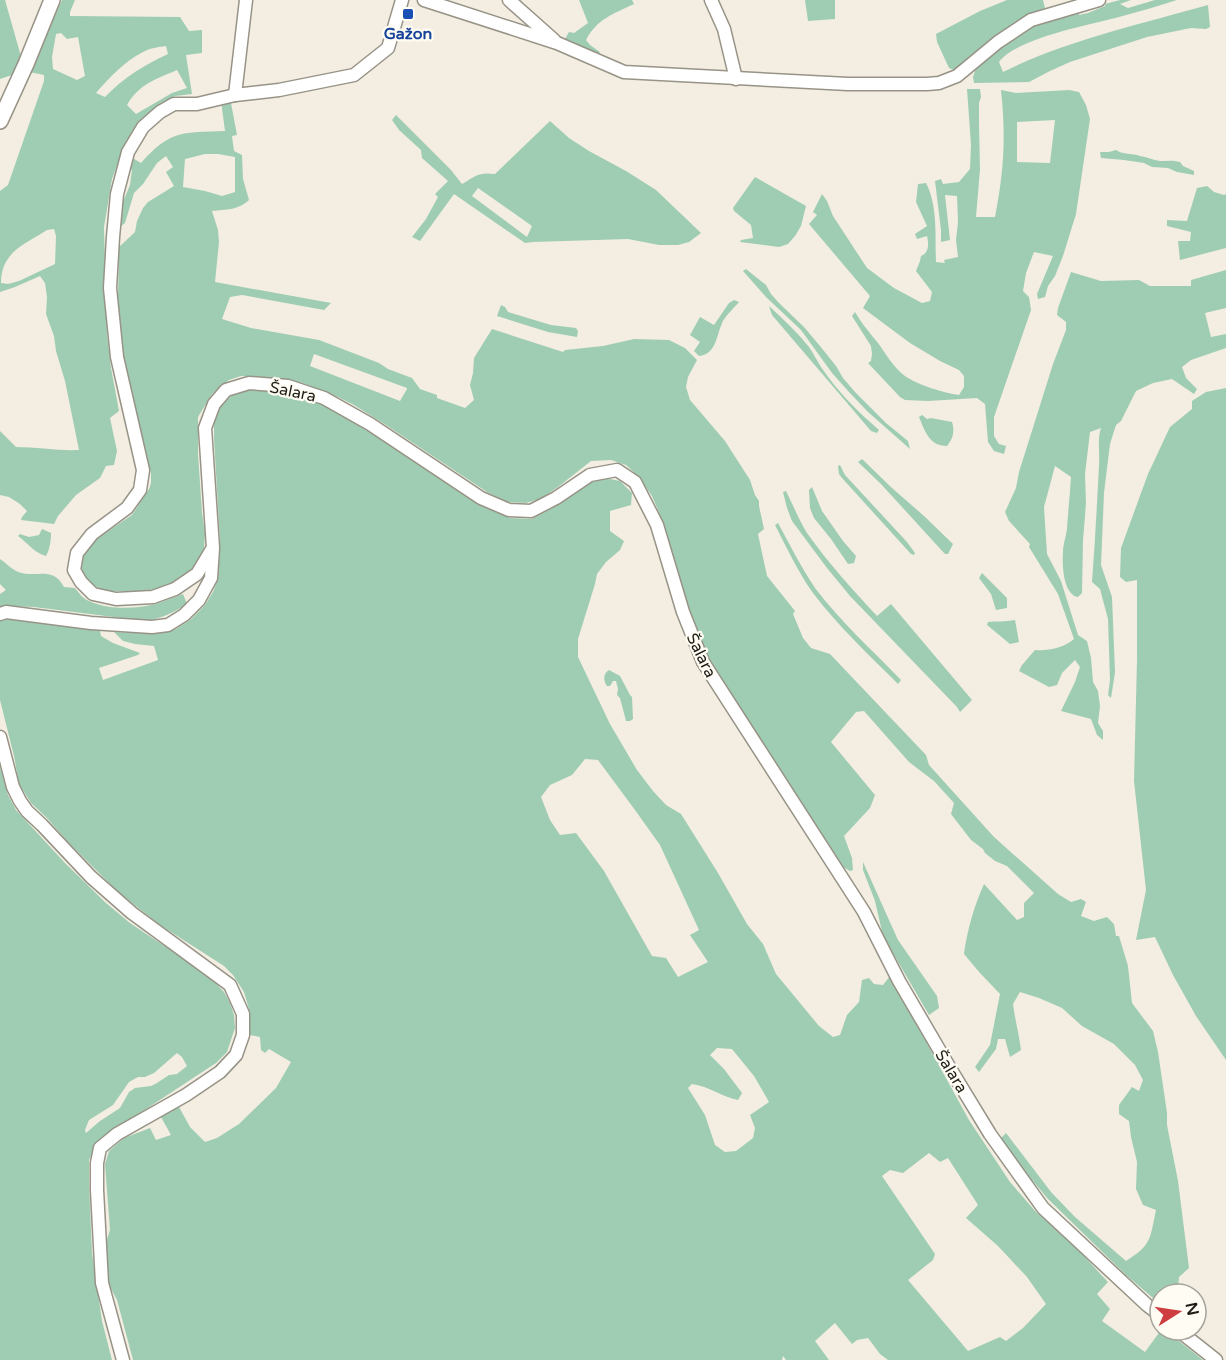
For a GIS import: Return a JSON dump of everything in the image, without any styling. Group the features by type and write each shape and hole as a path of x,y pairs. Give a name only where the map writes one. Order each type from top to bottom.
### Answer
{"street":[{"path":"0,121 52,0"},
{"path":"235,94 246,0"},
{"path":"213,548 197,574 175,589 153,597 116,599 93,594 81,582 74,570 76,553 92,534 128,508 140,490 143,470 117,357 110,288 117,194 128,152 143,127 160,112 174,104 197,104 235,94 279,90 354,75 388,48 402,0"},
{"path":"424,0 557,43 624,72 848,84 939,83 957,76 998,42 1030,20 1099,0"},
{"path":"509,0 557,43"},
{"path":"711,0 724,29 736,78"},
{"name":"Šalara","path":"0,614 6,612 91,623 152,627 168,625 184,615 199,600 211,578 213,548 204,428 214,404 226,390 249,383 288,386 324,398 370,424 481,498 509,510 531,511 556,498 590,475 617,470 635,482 657,525 683,612 703,662 864,912 899,981 990,1134 1043,1208 1148,1306"},
{"path":"0,737 13,787 27,811 91,877 132,913 230,985 243,1014 243,1035 237,1055 220,1072 186,1095 117,1134 100,1148 97,1181 102,1283 123,1360"},
{"path":"1193,1342 1216,1360"}],"green space":[{"path":"0,0 5,0 22,60 15,74 0,79"},
{"path":"62,0 75,0 70,16 180,17 189,31 202,30 202,53 186,55 192,94 175,96 161,103 131,139 120,157 112,179 104,227 107,335 119,411 110,418 117,451 114,465 106,466 100,478 76,495 54,524 21,520 27,511 9,497 0,495 0,431 16,447 79,450 65,381 46,314 45,283 40,276 0,292 0,191 8,185 44,81 44,75 29,72","holes":["61,33 67,39 78,37 85,76 77,80 53,69 52,57 56,34","166,46 168,54 134,72 105,97 96,93 130,60 154,48","177,70 187,88 172,93 136,114 127,105 137,92 155,79","54,229 56,236 55,264 19,281 1,283 2,272 10,256 47,230"]},
{"path":"579,0 632,0 634,4 606,18 590,33 586,40 600,52 598,55 571,46 565,39 569,32 574,33 588,23"},
{"path":"805,0 835,0 835,19 808,21"},
{"path":"1007,0 1043,0 1045,8 1031,14 982,47 954,70 949,68 937,42 936,34"},
{"path":"1131,0 1120,4 1128,8 1155,0 1177,0 1037,39 1021,46 999,62 1003,72 1077,42 1208,5 1210,27 1191,28 1147,37 1070,62 1029,82 974,83 976,68 1012,36 1036,23 1078,11 1079,15 1088,13 1105,4"},
{"path":"967,89 980,89 980,169 976,217 995,217 1003,154 1001,90 1016,93 1069,90 1079,92 1090,119 1076,214 1063,256 1045,297 1038,299 1037,294 1053,256 1034,252 1026,273 1023,291 1029,297 1031,310 994,417 994,436 999,444 1006,446 1004,454 994,451 988,442 985,404 977,398 905,400 868,363 871,361 871,346 852,316 855,312 894,365 905,376 953,394 959,395 964,387 964,376 959,370 910,343 863,308 870,296 809,224 817,215 813,212 822,194 833,216 867,268 894,288 922,303 930,301 932,292 916,271 928,245 927,236 917,239 915,234 927,226 916,202 918,184 926,183 930,192 935,222 936,262 945,263 944,260 958,257 957,196 945,195 950,240 941,242 935,181 941,179 943,184 959,182 970,169 971,145","holes":["1055,120 1050,163 1017,162 1017,122"]},
{"path":"221,101 231,103 237,135 232,136 234,151 242,155 243,179 249,200 236,208 212,211 219,242 215,282 331,303 324,310 242,295 230,297 222,319 251,328 319,340 412,378 420,389 465,408 474,400 470,385 474,358 492,329 563,352 634,339 669,340 685,348 697,360 688,377 686,387 690,400 725,441 750,480 759,501 764,529 758,534 767,576 795,611 793,614 803,638 811,648 830,654 926,755 929,765 994,837 1058,894 1071,902 1081,899 1086,902 1081,916 1094,921 1107,917 1114,924 1116,936 1119,936 1128,966 1132,1003 1153,1031 1158,1052 1189,1268 1179,1277 1179,1282 1148,1282 1148,1294 1048,1199 1000,1139 1006,1133 1051,1192 1075,1217 1126,1261 1145,1245 1151,1234 1156,1210 1143,1205 1136,1189 1137,1162 1129,1121 1119,1114 1119,1105 1132,1087 1139,1091 1143,1080 1135,1065 1114,1044 1082,1026 1062,1008 1020,992 1013,1004 1021,1050 1010,1057 1005,1039 998,1039 996,1049 979,1072 975,1067 990,1045 1000,994 964,954 974,910 984,884 1017,920 1024,917 1024,903 1034,893 1007,866 995,861 971,840 951,814 954,803 934,781 909,762 864,711 856,712 831,742 875,795 870,808 844,836 852,858 853,870 850,871 843,867 818,833 803,806 771,761 735,700 713,669 700,643 663,522 652,496 638,476 626,465 611,460 591,461 540,499 526,503 507,502 487,492 386,425 338,397 303,383 241,376 229,380 212,394 198,417 198,454 205,534 204,548 197,563 184,579 168,587 143,591 105,591 93,585 85,577 80,564 85,552 95,540 132,515 151,483 146,451 129,394 121,343 118,296 119,247 135,232 137,221 148,202 174,186 166,172 173,167 166,156 157,163 134,193 125,223 121,226 122,204 130,185 132,170 127,168 131,157 141,163 170,138 198,132 225,131","holes":["205,154 235,157 235,192 222,196 183,187 185,159","314,354 407,388 400,401 310,366"]},
{"path":"396,115 462,184 481,174 495,174 550,121 569,138 656,190 701,233 689,242 678,245 659,245 628,239 525,243 454,194 420,241 412,237 426,219 438,197 435,194 448,181 422,158 421,150 399,130 392,120","holes":["478,188 532,226 527,237 472,196"]},
{"path":"1116,150 1157,161 1180,162 1194,171 1194,175 1168,168 1152,167 1144,163 1101,158 1100,152"},
{"path":"755,177 806,206 801,226 788,244 779,247 740,242 753,238 751,225 733,208"},
{"path":"1207,186 1214,192 1226,194 1226,248 1180,260 1178,241 1190,241 1191,232 1167,226 1167,220 1187,221 1197,188"},
{"path":"746,269 766,285 771,294 820,346 855,392 908,441 910,449 849,392 832,373 801,330 766,297 743,271"},
{"path":"1226,270 1226,308 1205,313 1211,337 1226,334 1226,348 1191,360 1182,367 1186,378 1197,389 1194,394 1172,379 1153,383 1136,391 1121,421 1116,425 1110,444 1104,493 1101,565 1112,597 1115,672 1111,698 1108,695 1110,680 1108,619 1100,589 1092,582 1101,428 1090,432 1085,474 1082,593 1078,597 1069,591 1066,585 1063,564 1071,477 1055,466 1044,507 1047,554 1061,581 1078,635 1087,641 1093,682 1098,691 1100,706 1098,723 1103,731 1103,740 1097,735 1091,719 1061,711 1080,667 1075,660 1062,673 1057,685 1049,687 1019,671 1035,650 1056,648 1074,639 1058,594 1029,547 1030,544 1009,521 1005,512 1016,488 1053,364 1066,330 1066,322 1057,315 1058,308 1071,272 1101,281 1139,280 1150,286 1191,286 1191,280"},
{"path":"734,300 739,302 723,321 713,348 699,356 694,351 700,342 690,335 700,317 714,325 729,303"},
{"path":"501,305 508,312 551,325 576,328 577,337 548,332 497,316"},
{"path":"769,306 804,341 834,384 879,430 877,433 871,431 772,315"},
{"path":"252,388 312,398 424,466 482,506 510,518 532,519 560,504 589,483 605,478 620,481 632,493 631,505 610,511 610,531 624,541 620,550 606,562 597,574 578,639 578,657 610,724 637,770 666,805 681,814 747,924 763,944 776,974 819,1026 833,1037 840,1035 847,1015 859,1002 862,980 869,978 874,984 883,985 890,976 969,1120 1010,1182 1036,1212 1068,1239 1108,1282 1097,1294 1110,1309 1102,1321 1145,1352 1152,1342 1180,1342 1203,1360 888,1360 880,1354 868,1338 857,1340 852,1344 835,1323 815,1341 829,1360 786,1360 783,1356 782,1360 133,1360 117,1300 107,1281 105,1246 110,1230 105,1164 109,1151 124,1138 150,1128 156,1140 171,1135 161,1117 179,1107 190,1127 205,1142 217,1138 239,1124 276,1088 291,1062 269,1049 265,1053 261,1050 260,1037 250,1035 250,1013 244,992 224,966 160,925 117,891 31,803 19,784 0,700 0,621 3,619 100,631 101,636 113,643 140,653 99,668 103,680 158,660 154,646 123,641 114,632 156,634 176,629 190,620 205,605 213,592 218,579 220,541 214,419 220,406 239,391","holes":["585,759 598,760 660,845 699,930 690,935 708,962 678,977 666,958 652,956 604,871 576,833 560,835 550,820 541,797 550,785 572,775","717,1048 732,1049 754,1076 769,1102 750,1115 755,1128 753,1138 736,1151 725,1152 715,1145 705,1115 688,1088 692,1084 698,1085 738,1100 742,1093 710,1055","929,1153 940,1162 948,1158 978,1205 966,1218 998,1246 1027,1277 1046,1304 1023,1328 1006,1341 1000,1337 968,1351 908,1280 933,1260 935,1254 882,1176 890,1170 903,1173"]},
{"path":"1226,388 1226,1060 1196,1016 1155,937 1136,940 1146,890 1134,781 1137,580 1126,582 1120,577 1121,548 1148,474 1170,427 1192,409 1192,401 1206,392"},
{"path":"922,415 927,419 952,422 953,435 947,446 932,441 919,417"},
{"path":"862,459 953,544 948,554 945,554 858,462"},
{"path":"840,465 845,475 907,542 915,553 914,555 842,478 839,474 838,466"},
{"path":"812,487 822,511 856,556 854,563 848,564 814,518 810,508 809,490"},
{"path":"786,491 807,533 850,586 877,616 891,604 972,700 960,712 850,596 827,568 792,521 783,492"},
{"path":"778,523 815,588 846,624 901,680 898,684 843,629 813,593 775,525"},
{"path":"42,529 51,533 46,556 18,536 20,534 29,537 39,535"},
{"path":"0,559 14,570 23,573 54,576 64,587 75,588 87,600 105,606 131,608 148,606 183,594 187,604 167,615 146,621 34,607 0,607 0,594 6,590 0,584"},
{"path":"982,573 1007,598 1007,608 996,610 991,594 979,578"},
{"path":"1015,620 1019,642 1010,644 987,625 988,622"},
{"path":"609,670 620,676 632,697 633,719 630,721 626,721 620,698 617,695 616,681 613,681 610,686 606,684 604,679"},
{"path":"0,767 8,795 16,810 106,903 130,923 209,976 224,992 230,1003 235,1028 227,1052 216,1063 102,1138 94,1148 89,1160 92,1253 102,1321 112,1360 0,1360","holes":["177,1053 187,1066 177,1074 169,1075 151,1086 135,1088 129,1092 120,1108 86,1133 89,1120 113,1105 129,1082 154,1073"]},
{"path":"863,862 898,940 937,996 939,1008 929,1015 883,936 875,901 863,870"}],"place":[{"name":"Gažon","path":"408,14"}]}
